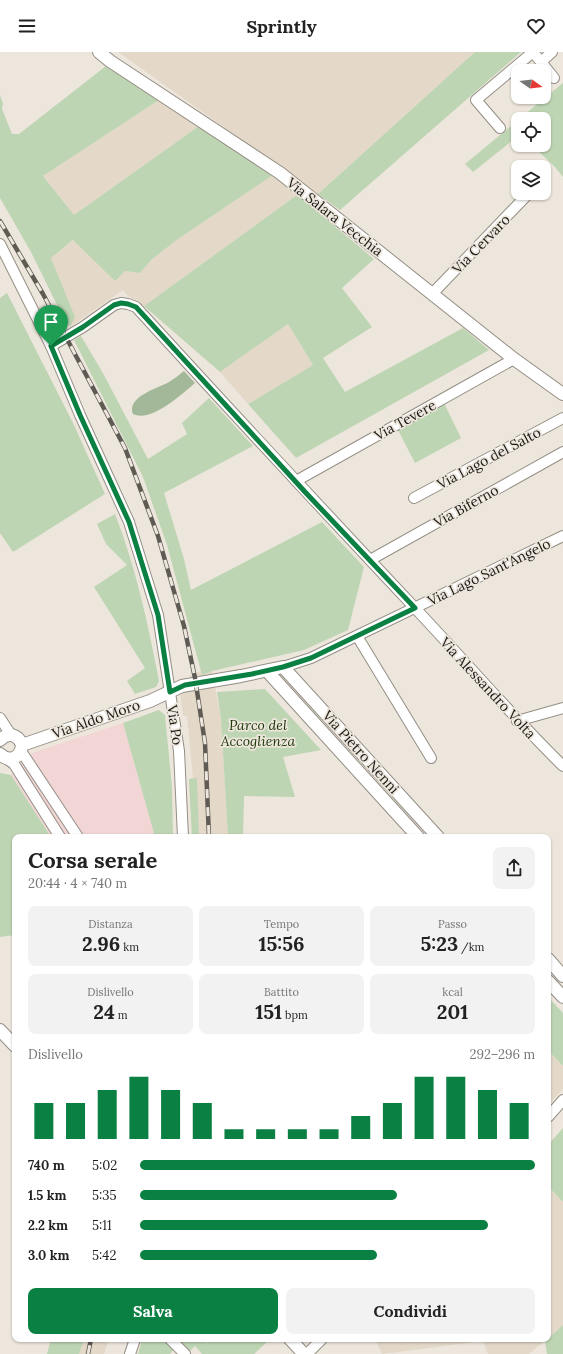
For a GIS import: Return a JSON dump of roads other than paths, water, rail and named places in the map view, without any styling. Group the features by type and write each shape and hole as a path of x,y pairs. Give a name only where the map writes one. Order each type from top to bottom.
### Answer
{"street":[{"name":"Via Salara Vecchia","path":"99,52 110,61 280,173 514,359 563,394"},
{"path":"500,128 476,100 533,52 554,78"},
{"path":"541,62 552,52"},
{"name":"Via Cervaro","path":"432,294 522,200"},
{"path":"1,249 51,346"},
{"name":"Via Alessandro Volta","path":"51,346 83,327 114,305 121,303 136,307 415,608 517,721 563,766"},
{"name":"Via Po","path":"51,346 80,415 129,522 158,615 179,751 183,834"},
{"name":"Via Tevere","path":"296,481 514,359"},
{"name":"Via Lago del Salto","path":"414,498 563,418"},
{"name":"Via Biferno","path":"370,560 563,452"},
{"name":"Via Lago Sant'Angelo","path":"415,608 563,536"},
{"path":"170,692 185,685 267,671 311,658 415,608"},
{"path":"357,636 431,758"},
{"name":"Via Pietro Nenni","path":"283,667 435,834"},
{"name":"Via Pietro Nenni","path":"267,671 415,834"},
{"name":"Via Aldo Moro","path":"3,756 10,759 17,756 22,748 150,701 170,692"},
{"path":"517,721 563,708"},
{"path":"0,718 11,735"},
{"path":"0,740 5,736 11,735 18,738 22,748 76,834"},
{"path":"3,756 14,764 58,834"},
{"path":"551,962 563,976"},
{"path":"551,984 563,997"},
{"path":"0,1030 12,1043"},
{"path":"551,1114 563,1100"},
{"path":"130,1354 134,1342"},
{"path":"173,1342 185,1354"},
{"path":"293,1342 304,1354"},
{"path":"307,1354 319,1342"}],"railway":[{"path":"0,221 43,294 125,448 158,536 184,626 195,678 205,743 209,834"},
{"path":"88,1354 90,1342"}],"park label":[{"name":"Parco del Accoglienza","path":"258,734"}]}
